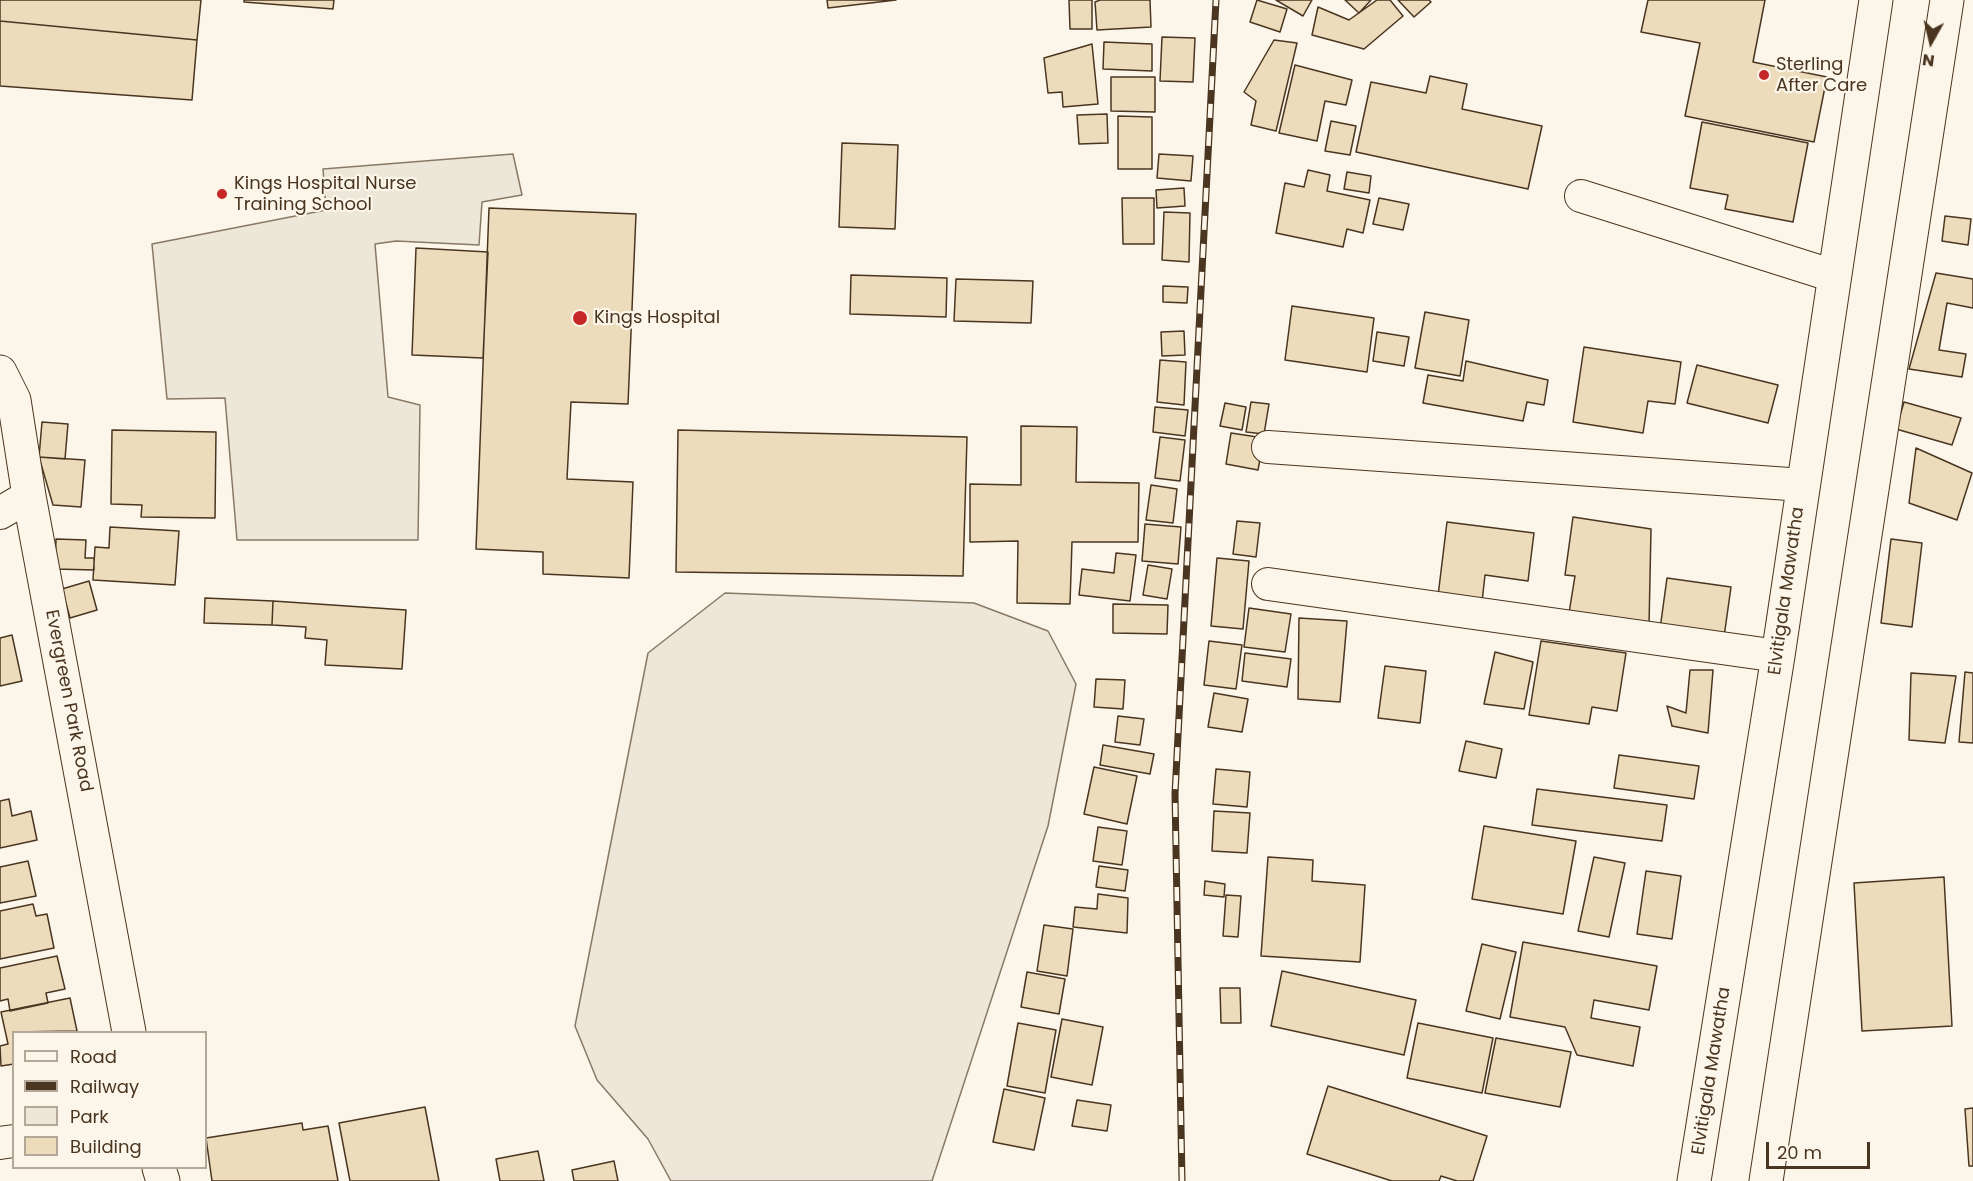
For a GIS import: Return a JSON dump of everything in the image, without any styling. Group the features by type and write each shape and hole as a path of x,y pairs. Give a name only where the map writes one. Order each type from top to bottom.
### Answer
{"main road":[{"name":"Elvitigala Mawatha","path":"1694,1181 1778,656 1876,0"},
{"path":"1766,1181 1947,0"},
{"name":"Evergreen Park Road","path":"0,372 14,400 28,496 129,1031"}],"street":[{"path":"1581,196 1834,276"},
{"path":"1268,447 1803,485"},
{"path":"0,513 28,496"},
{"path":"1268,584 1778,656"}],"green space":[{"path":"725,593 974,603 1048,631 1076,684 1048,826 932,1181 671,1181 648,1139 597,1080 575,1026 648,653"}],"shaded area":[{"path":"513,154 522,195 482,202 479,245 396,241 375,244 388,397 420,405 418,540 237,540 225,398 167,399 152,244 326,210 323,169"}],"building":[{"path":"0,0 201,0 197,40 0,21"},
{"path":"244,0 334,0 333,9 244,2"},
{"path":"827,0 896,0 828,8"},
{"path":"1069,0 1092,0 1092,29 1070,29"},
{"path":"1100,0 1150,0 1151,27 1097,30 1095,2"},
{"path":"1257,0 1287,9 1280,32 1250,22"},
{"path":"1276,0 1312,0 1303,16"},
{"path":"1345,0 1371,0 1359,13"},
{"path":"1377,0 1390,0 1403,16 1364,49 1312,35 1318,7 1349,20"},
{"path":"1398,0 1429,0 1431,2 1414,17"},
{"path":"1648,0 1765,0 1753,62 1827,77 1814,142 1685,116 1700,43 1641,32"},
{"path":"0,21 197,40 192,100 0,86"},
{"path":"1162,37 1195,38 1193,82 1160,81"},
{"path":"1274,40 1297,43 1276,131 1251,125 1256,101 1244,92"},
{"path":"1104,42 1152,44 1152,71 1103,69"},
{"path":"1092,44 1098,104 1063,107 1062,92 1048,93 1044,58"},
{"path":"1295,65 1352,80 1346,105 1325,101 1317,141 1279,133"},
{"path":"1430,76 1467,84 1462,109 1542,126 1528,189 1356,152 1371,82 1426,93"},
{"path":"1111,77 1155,77 1155,112 1111,111"},
{"path":"1107,114 1108,143 1079,144 1077,115"},
{"path":"1118,116 1152,117 1152,169 1118,169"},
{"path":"1331,121 1356,126 1350,155 1325,151"},
{"path":"1702,122 1808,143 1793,222 1725,209 1728,195 1690,188"},
{"path":"842,143 898,145 895,229 839,227"},
{"path":"1159,154 1193,156 1191,181 1157,178"},
{"path":"1308,170 1330,175 1327,191 1370,200 1363,233 1347,229 1343,247 1276,233 1285,183 1304,187"},
{"path":"1347,172 1371,176 1369,193 1344,189"},
{"path":"1184,188 1185,206 1157,208 1156,190"},
{"path":"1122,198 1154,198 1154,244 1123,244"},
{"path":"1379,198 1409,204 1403,230 1373,224"},
{"path":"489,208 636,214 628,404 571,402 567,479 633,482 629,578 543,574 543,552 476,549"},
{"path":"1164,212 1190,213 1189,262 1162,260"},
{"path":"1945,216 1971,219 1968,245 1942,241"},
{"path":"416,248 488,252 483,358 412,355"},
{"path":"1936,273 1973,279 1973,308 1947,303 1939,350 1966,354 1962,377 1909,369"},
{"path":"851,275 947,278 946,317 850,314"},
{"path":"956,279 1033,281 1031,323 954,321"},
{"path":"1163,286 1188,287 1187,303 1163,302"},
{"path":"1292,306 1374,318 1367,372 1285,360"},
{"path":"1425,312 1469,320 1460,376 1415,368"},
{"path":"1184,331 1185,355 1162,356 1161,332"},
{"path":"1377,332 1409,337 1404,366 1373,361"},
{"path":"1584,347 1681,362 1675,404 1648,401 1643,433 1573,422"},
{"path":"1160,360 1186,362 1184,405 1157,402"},
{"path":"1466,361 1548,380 1544,405 1527,402 1523,421 1423,403 1428,375 1463,381"},
{"path":"1697,365 1778,385 1768,423 1687,403"},
{"path":"1251,402 1269,404 1264,434 1246,432"},
{"path":"1904,402 1961,418 1952,445 1896,429"},
{"path":"1225,403 1246,407 1242,430 1220,426"},
{"path":"1155,407 1188,410 1185,436 1153,432"},
{"path":"42,422 68,424 65,459 39,457"},
{"path":"1021,426 1077,427 1076,482 1139,483 1138,542 1072,542 1070,604 1017,603 1018,541 970,542 970,484 1021,485"},
{"path":"112,430 216,432 215,518 141,517 142,505 111,504"},
{"path":"678,430 967,437 963,576 676,572"},
{"path":"1231,433 1264,438 1258,470 1226,464"},
{"path":"1160,437 1185,440 1180,481 1155,478"},
{"path":"1916,448 1972,473 1957,520 1909,503"},
{"path":"39,457 85,460 81,507 53,505"},
{"path":"1151,485 1177,489 1173,523 1146,520"},
{"path":"1573,517 1651,529 1649,626 1569,613 1575,576 1565,575"},
{"path":"1237,521 1260,523 1256,557 1233,554"},
{"path":"1447,522 1534,533 1528,581 1485,575 1482,602 1438,596"},
{"path":"1145,524 1181,527 1178,564 1142,561"},
{"path":"110,527 179,531 175,585 93,580 95,547 109,548"},
{"path":"56,539 86,540 85,558 94,558 94,570 55,569"},
{"path":"1891,539 1922,543 1912,627 1881,623"},
{"path":"1116,553 1136,555 1130,601 1079,595 1082,569 1114,573"},
{"path":"1217,558 1249,561 1243,629 1211,626"},
{"path":"1148,565 1172,569 1167,599 1143,595"},
{"path":"1667,578 1731,587 1724,637 1660,629"},
{"path":"89,581 97,610 70,618 62,589"},
{"path":"205,598 273,601 272,625 204,623"},
{"path":"273,601 406,610 402,669 325,665 327,640 305,638 306,627 272,625"},
{"path":"1113,604 1168,605 1167,634 1113,633"},
{"path":"1249,608 1291,614 1285,652 1244,647"},
{"path":"1299,618 1347,621 1340,702 1298,699"},
{"path":"12,635 22,681 0,686 0,638"},
{"path":"1209,641 1242,645 1236,689 1204,685"},
{"path":"1541,641 1626,653 1617,711 1592,707 1589,724 1529,715"},
{"path":"1495,652 1533,662 1524,709 1484,704"},
{"path":"1245,653 1291,659 1287,687 1242,681"},
{"path":"1385,666 1426,671 1420,723 1378,718"},
{"path":"1690,670 1713,670 1708,733 1672,726 1667,706 1686,713"},
{"path":"1965,672 1973,673 1973,743 1959,742"},
{"path":"1911,673 1956,676 1945,743 1909,740"},
{"path":"1096,679 1125,680 1123,709 1094,707"},
{"path":"1214,693 1248,699 1242,732 1208,727"},
{"path":"1118,716 1144,719 1140,745 1115,742"},
{"path":"1466,741 1502,749 1496,778 1459,771"},
{"path":"1103,745 1154,754 1150,774 1100,765"},
{"path":"1619,755 1699,766 1694,799 1614,788"},
{"path":"1094,767 1137,776 1127,824 1084,814"},
{"path":"1216,769 1250,772 1247,807 1213,804"},
{"path":"1537,789 1667,805 1662,841 1532,825"},
{"path":"9,799 12,816 31,811 37,840 0,848 0,801"},
{"path":"1214,811 1250,813 1247,853 1212,851"},
{"path":"1484,826 1576,841 1563,914 1472,899"},
{"path":"1098,827 1127,831 1122,865 1093,861"},
{"path":"1268,857 1313,860 1312,881 1365,885 1360,962 1261,956"},
{"path":"1594,857 1625,863 1609,937 1578,931"},
{"path":"28,861 36,896 0,903 0,867"},
{"path":"1099,866 1128,870 1125,891 1096,887"},
{"path":"1646,871 1681,876 1672,939 1637,934"},
{"path":"1944,877 1952,1026 1862,1031 1854,883"},
{"path":"1205,881 1225,884 1224,897 1204,895"},
{"path":"1098,894 1128,898 1127,933 1073,927 1075,907 1097,909"},
{"path":"1226,895 1241,896 1238,937 1223,936"},
{"path":"33,904 36,916 47,914 54,948 0,959 0,911"},
{"path":"1044,925 1073,929 1067,976 1037,971"},
{"path":"1523,942 1657,966 1649,1010 1594,1000 1591,1018 1640,1027 1633,1066 1577,1055 1565,1027 1510,1017"},
{"path":"1482,944 1516,952 1500,1019 1466,1011"},
{"path":"57,956 65,989 46,993 48,1003 10,1011 8,999 0,1001 0,968"},
{"path":"1282,971 1416,1000 1404,1055 1271,1026"},
{"path":"1027,972 1065,979 1059,1014 1021,1007"},
{"path":"1220,988 1240,988 1241,1023 1221,1023"},
{"path":"70,998 77,1031 12,1031 12,1064 1,1066 0,1046 8,1044 1,1012"},
{"path":"1062,1019 1103,1027 1092,1085 1051,1077"},
{"path":"1018,1023 1056,1030 1045,1093 1007,1086"},
{"path":"1418,1023 1493,1038 1482,1093 1407,1078"},
{"path":"1496,1038 1571,1052 1560,1107 1485,1093"},
{"path":"1328,1086 1487,1136 1473,1181 1457,1181 1441,1176 1439,1181 1392,1181 1307,1154"},
{"path":"1004,1089 1045,1098 1034,1150 993,1142"},
{"path":"1077,1100 1111,1105 1107,1131 1072,1126"},
{"path":"425,1107 439,1181 350,1181 339,1123"},
{"path":"1973,1108 1973,1166 1969,1166 1965,1109"},
{"path":"302,1123 303,1130 328,1126 338,1181 212,1181 207,1138"},
{"path":"538,1151 544,1181 500,1181 496,1159"},
{"path":"614,1161 618,1181 574,1181 572,1170"}],"railway":[{"path":"1182,1181 1175,794 1216,0"}],"place":[{"name":"Sterling After Care","path":"1764,75"},
{"name":"Kings Hospital Nurse Training School","path":"222,194"},
{"name":"Kings Hospital","path":"580,318"}]}
